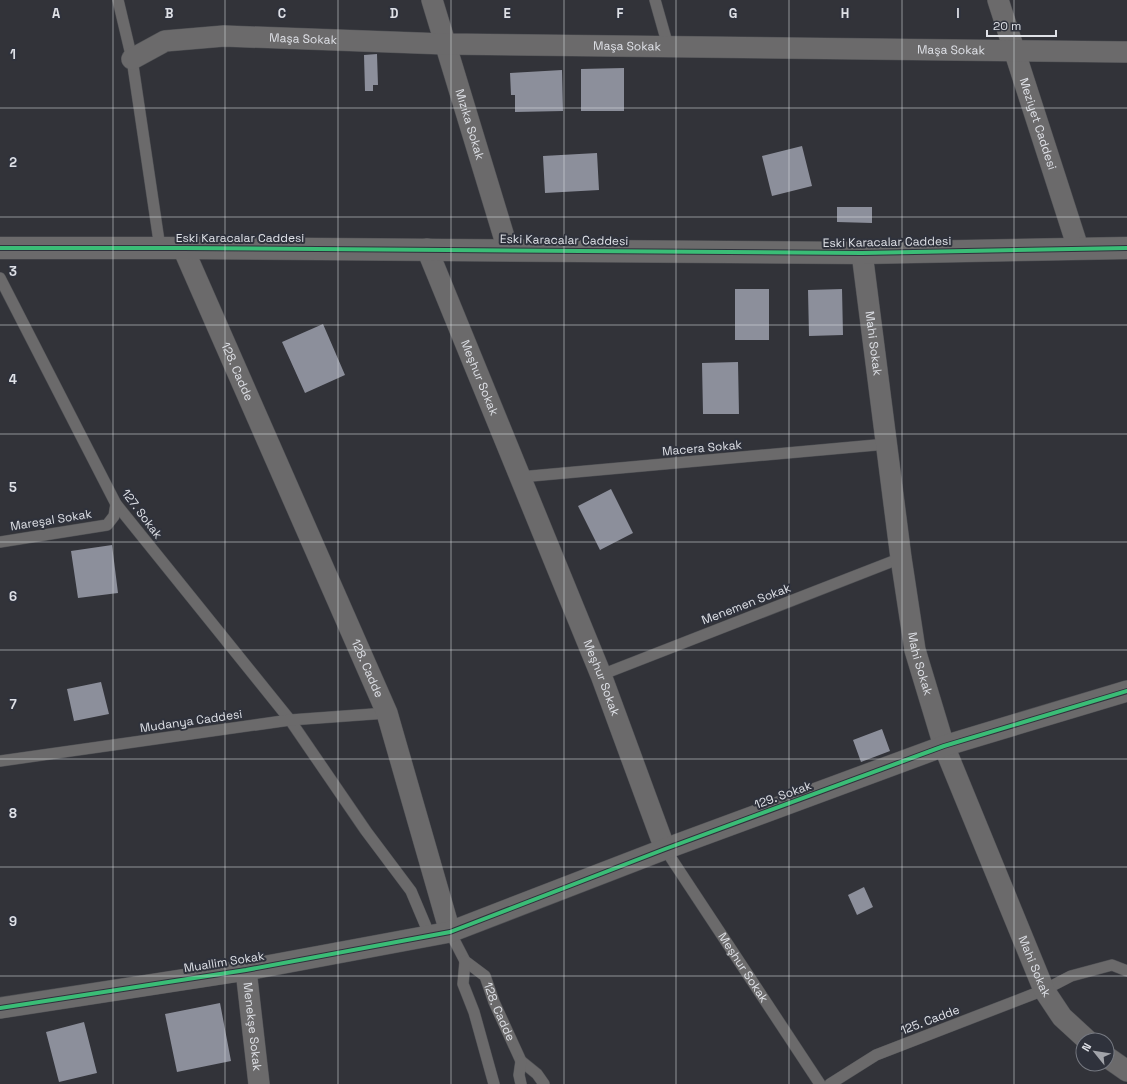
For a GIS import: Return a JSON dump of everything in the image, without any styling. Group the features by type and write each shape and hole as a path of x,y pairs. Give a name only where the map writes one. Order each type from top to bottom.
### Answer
{"street":[{"name":"Mızıka Sokak","path":"432,0 508,250"},
{"name":"Meziyet Caddesi","path":"998,0 1078,248"},
{"name":"Maşa Sokak","path":"132,59 165,41 224,36 445,44 1127,52"},
{"name":"Eski Karacalar Caddesi","path":"0,248 427,249 862,253 1127,248"},
{"name":"128. Cadde","path":"183,248 386,713 440,934"},
{"name":"Meşhur Sokak","path":"427,249 601,675 665,849"},
{"name":"Mahi Sokak","path":"862,253 901,558 915,650 944,746 1044,990 1062,1017 1078,1032"},
{"name":"129. Sokak","path":"440,934 944,746 1127,691"},
{"name":"Muallim Sokak","path":"0,1008 246,970 440,934"},
{"name":"Menekşe Sokak","path":"246,970 260,1084"},
{"path":"1115,1063 1127,1071"}],"lane":[{"path":"118,0 132,59 160,248"},
{"path":"655,0 668,46"},
{"name":"127. Sokak","path":"0,278 116,504 290,720 366,831 411,891 440,934"},
{"name":"Macera Sokak","path":"520,477 887,444"},
{"name":"Mareşal Sokak","path":"0,542 106,525 114,516 116,504"},
{"name":"Menemen Sokak","path":"601,675 901,558"},
{"name":"Mudanya Caddesi","path":"0,761 290,720 386,713"},
{"name":"Meşhur Sokak","path":"665,849 820,1084"},
{"name":"128. Cadde","path":"440,934 465,961 485,976 494,1002 521,1061 537,1074 544,1084"},
{"path":"465,961 463,984 474,1012 494,1084"},
{"name":"125. Cadde","path":"830,1084 876,1055 1044,990 1071,976 1112,965 1127,971"},
{"path":"521,1061 519,1075 521,1084"}],"building":[{"path":"377,54 378,85 373,85 373,91 365,91 364,55"},
{"path":"624,68 624,111 581,111 581,69"},
{"path":"562,70 563,111 515,112 515,95 511,95 510,73"},
{"path":"802,146 812,186 772,196 762,156"},
{"path":"597,153 599,190 545,193 543,156"},
{"path":"837,207 872,207 872,223 837,222"},
{"path":"735,289 769,289 769,340 735,340"},
{"path":"842,289 843,335 809,336 808,290"},
{"path":"323,324 345,375 305,393 282,342"},
{"path":"738,362 739,414 703,414 702,363"},
{"path":"611,489 633,533 600,550 578,506"},
{"path":"112,545 118,593 78,598 71,551"},
{"path":"101,682 109,714 74,721 67,689"},
{"path":"882,729 890,751 861,762 853,740"},
{"path":"864,887 873,907 857,915 848,895"},
{"path":"220,1003 231,1061 177,1072 165,1014"},
{"path":"84,1022 97,1073 59,1082 46,1032"}],"cycle path":[{"path":"0,248 862,253 1127,248"},
{"path":"0,1008 246,970 450,932 665,849 944,746 1127,691"}]}
